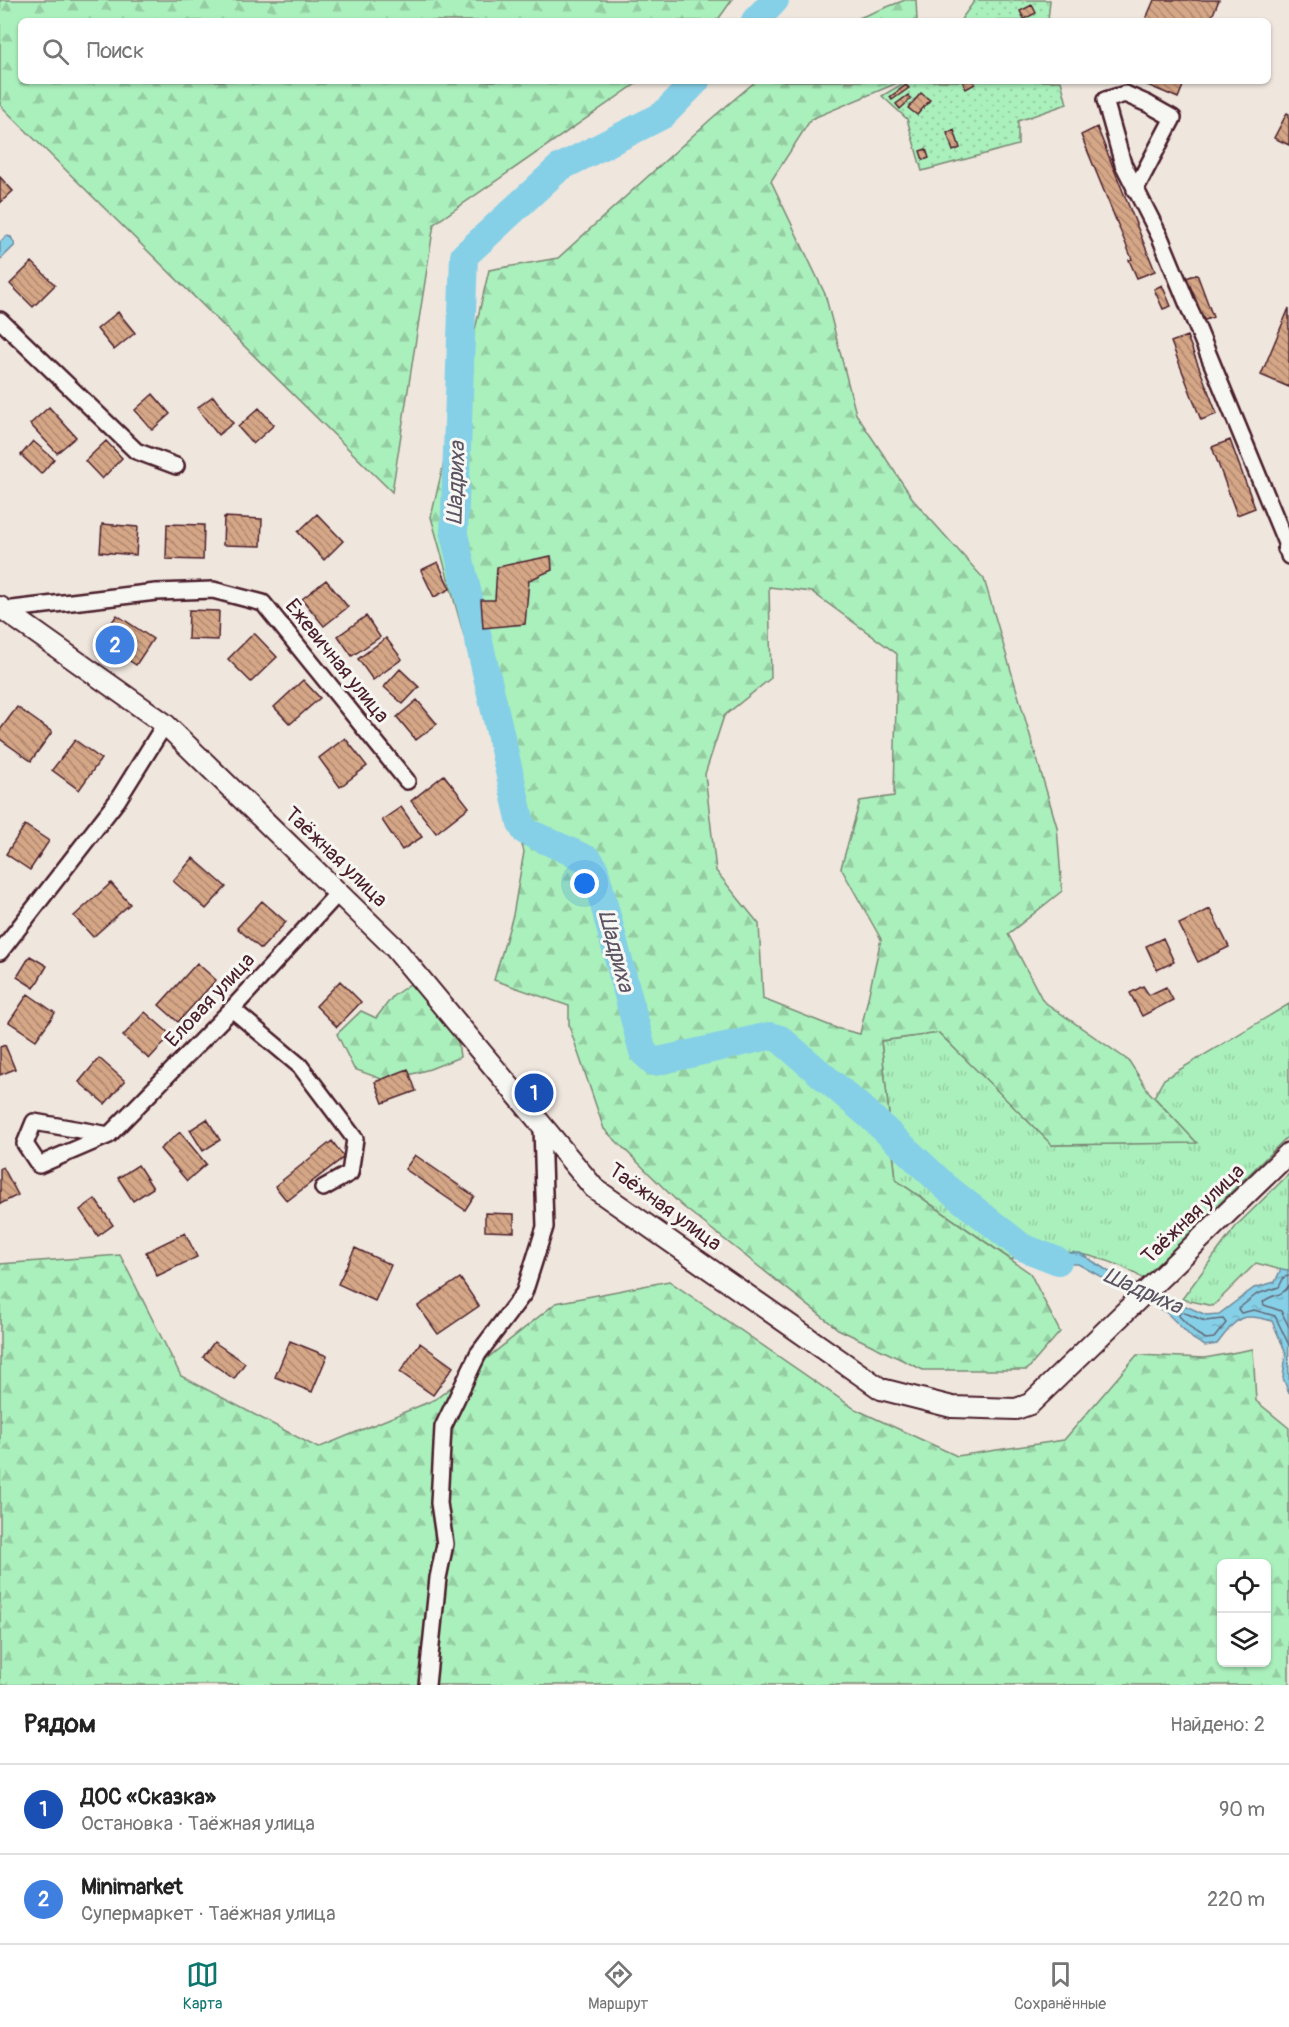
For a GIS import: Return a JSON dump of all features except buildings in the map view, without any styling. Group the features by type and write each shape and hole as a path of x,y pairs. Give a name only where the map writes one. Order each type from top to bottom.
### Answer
{"street":[{"path":"1135,189 1173,118 1125,94 1105,100 1122,165 1160,237 1289,550"},
{"path":"0,320 136,451 176,466"},
{"name":"Ежевичная улица","path":"2,608 156,592 213,590 263,603 407,781"},
{"name":"Таёжная улица","path":"2,608 165,724 394,947 594,1188 881,1389 952,1407 1016,1409 1030,1404 1289,1153"},
{"path":"0,952 117,801 165,724"},
{"name":"Еловая улица","path":"110,1135 34,1122 26,1144 39,1165 110,1135 232,1009 338,893"},
{"path":"232,1009 300,1066 355,1139 350,1173 323,1188"},
{"path":"427,1685 438,1578 445,1544 439,1503 443,1427 478,1354 524,1293 545,1227 542,1126"}],"green space":[{"path":"0,0 732,0 719,18 18,18 18,84 636,84 434,224 392,492 0,105"},
{"path":"905,0 916,0 917,18 859,18"},
{"path":"975,0 1050,0 1048,18 962,18"},
{"path":"752,84 895,84 811,119 771,181 825,294 856,414 915,502 984,579 1057,827 1062,891 1008,934 1043,1001 1129,1061 1149,1092 1197,1143 1052,1145 939,1033 881,1041 896,1180 1030,1273 1060,1332 1027,1370 923,1370 838,1329 681,1205 604,1129 569,1026 569,1006 494,980 513,915 524,852 431,517 489,270 558,258","holes":["769,587 812,592 897,654 894,796 860,801 841,868 881,939 860,1034 836,1028 763,999 759,924 716,871 705,774 724,716 771,678"]},
{"path":"902,84 1062,84 1067,104 1018,121 1018,145 922,171 907,119 882,96"},
{"path":"413,982 457,1034 460,1057 430,1069 387,1081 354,1069 337,1034 361,1011 376,1018 393,996"},
{"path":"1289,1004 1289,1135 1143,1279 1115,1264 1070,1252 1022,1247 1012,1260 896,1180 881,1041 939,1033 1053,1145 1196,1142 1154,1097 1164,1079"},
{"path":"1289,1174 1289,1272 1256,1263 1213,1306 1182,1299 1237,1225"},
{"path":"120,1255 181,1376 318,1448 436,1399 556,1303 669,1281 855,1409 957,1456 1064,1440 1137,1355 1205,1358 1253,1349 1256,1401 1289,1428 1289,1685 0,1685 0,1264"}],"water":[{"path":"6,236 11,237 15,245 0,260 0,242"},
{"path":"1022,1247 1080,1253 1111,1273 1206,1315 1219,1314 1254,1288 1275,1282 1281,1269 1288,1270 1289,1393 1283,1378 1286,1353 1272,1321 1252,1317 1239,1319 1217,1344 1205,1346 1193,1339 1167,1313 1078,1264 1051,1264"}],"waterway":[{"name":"Шадриха","path":"758,18 775,0"},
{"name":"Шадриха","path":"693,84 663,115 559,168 464,256 454,534 521,823 525,831 589,860 594,867 643,1052 654,1062 770,1036 780,1039 870,1116 947,1188 1022,1247 1058,1261"}],"place":[{"name":"Minimarket","path":"115,645"},
{"name":"ДОС «Сказка»","path":"534,1093"}]}
